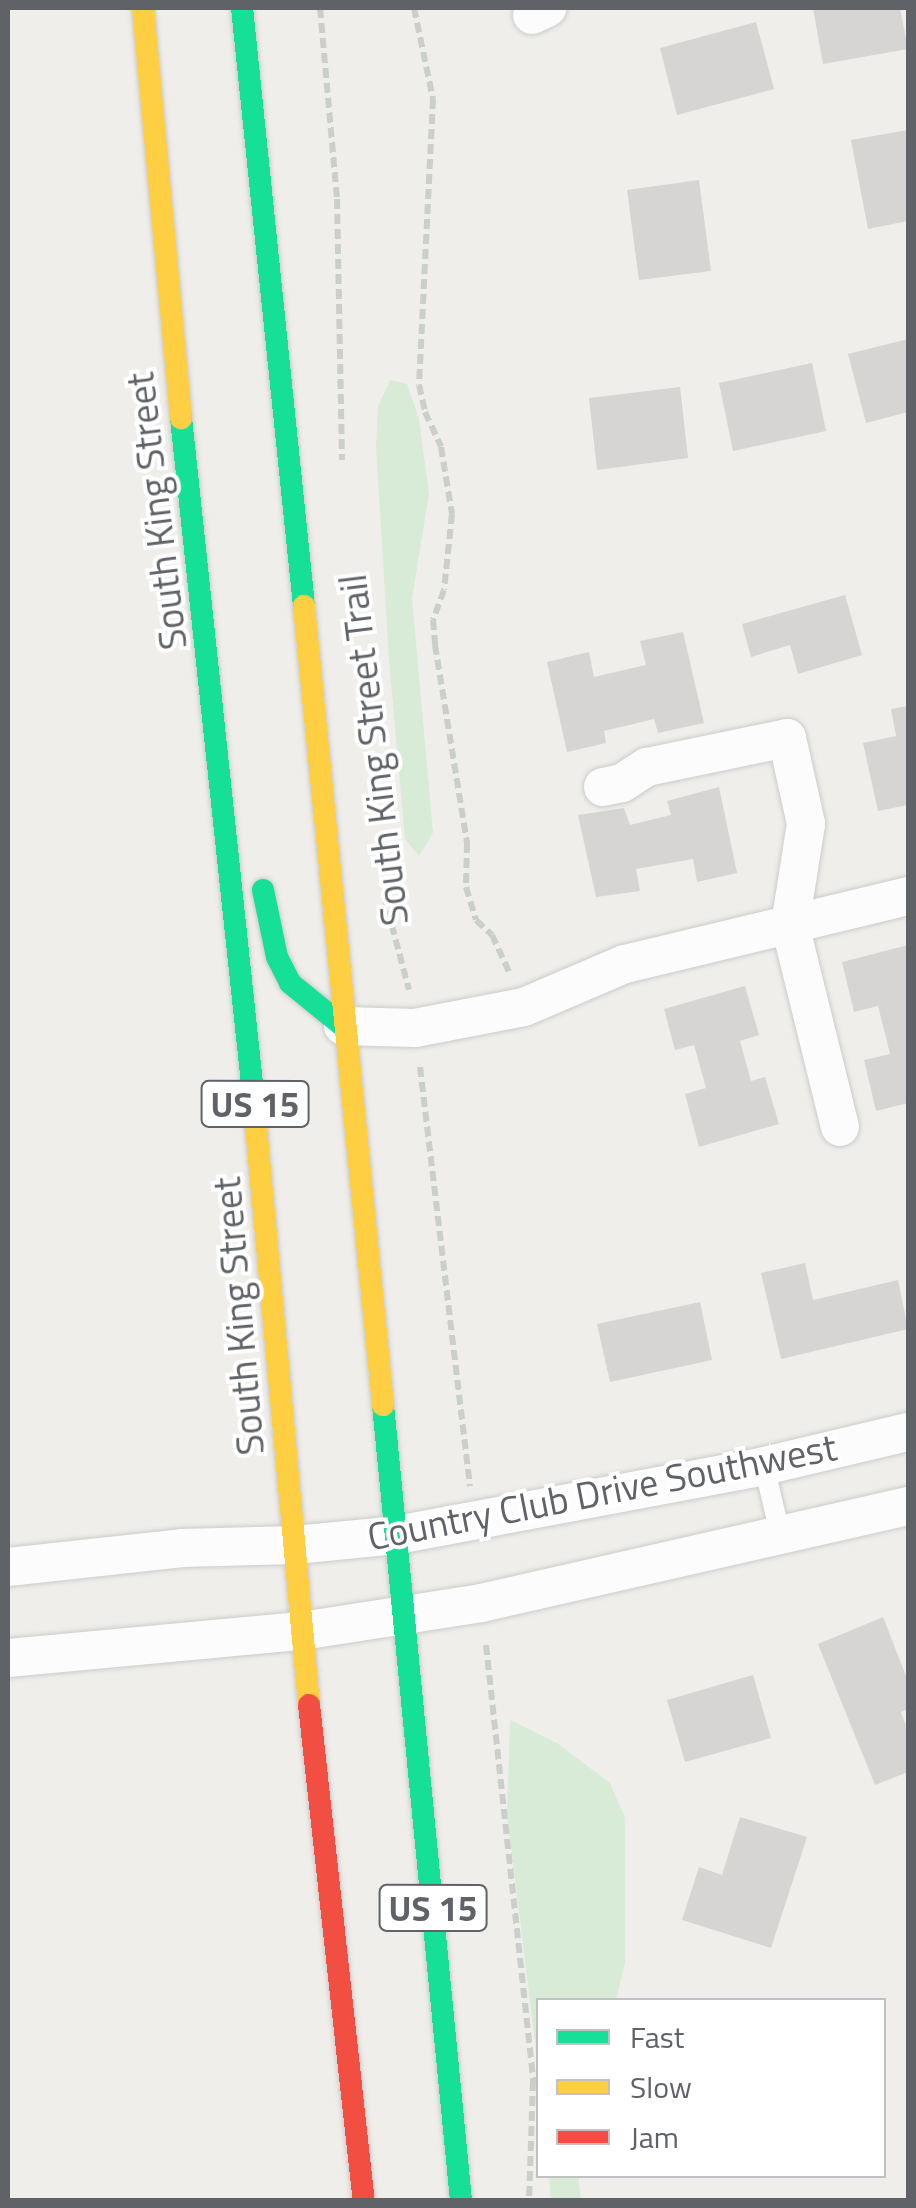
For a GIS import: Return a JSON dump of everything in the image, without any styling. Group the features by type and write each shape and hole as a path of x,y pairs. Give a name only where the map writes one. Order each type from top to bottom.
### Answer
{"highway":[{"name":"South King Street","path":"142,8 175,365 204,603 301,1631 364,2200"},
{"name":"US 15","path":"242,8 259,145 343,1026 462,2200"},
{"path":"204,603 246,808"},
{"path":"258,864 277,958 290,983 343,1026"}],"street":[{"path":"602,786 622,782 647,767 786,738 806,824 790,925 840,1127"},
{"path":"343,1026 415,1028 524,1007 624,964 908,896"},
{"name":"Country Club Drive Southwest","path":"8,1567 182,1548 295,1546 397,1535 764,1466 908,1432"},
{"name":"Country Club Drive Southwest","path":"8,1658 301,1631 482,1603 908,1506"}],"lane":[{"path":"764,1466 780,1534"}],"path":[{"path":"320,8 338,199 342,468"},
{"path":"414,8 433,99 419,385 425,412 442,446 452,514 444,590 433,620 435,646 467,844 466,887 476,920 492,935 524,1007"},
{"name":"South King Street Trail","path":"384,894 415,1028 470,1488"},
{"path":"486,1645 533,2082 529,2200"}],"green space":[{"path":"390,380 407,384 419,419 429,494 412,598 433,833 419,856 405,839 389,661 376,446 378,406"},
{"path":"510,1720 557,1743 610,1783 625,1818 625,1962 616,1998 536,1998 536,2050 507,1814"},
{"path":"549,2178 578,2178 581,2200 551,2200"}],"building":[{"path":"813,8 900,8 908,49 823,64"},
{"path":"756,22 774,89 677,115 660,48"},
{"path":"908,130 908,221 868,229 851,140"},
{"path":"699,180 711,271 639,280 627,190"},
{"path":"908,339 908,412 866,423 848,354"},
{"path":"812,363 826,431 733,451 719,383"},
{"path":"680,387 688,458 597,470 589,398"},
{"path":"845,595 862,655 798,674 790,645 751,657 742,624"},
{"path":"683,632 704,723 658,733 654,719 604,731 606,743 567,752 547,662 589,652 594,677 646,665 640,641"},
{"path":"908,706 908,805 878,811 863,743 896,736 891,709"},
{"path":"719,787 737,873 697,882 693,859 636,869 640,891 596,897 578,815 624,808 630,825 671,815 667,801"},
{"path":"908,945 908,1103 876,1111 864,1060 890,1054 878,1006 854,1012 842,962"},
{"path":"745,986 759,1035 740,1041 751,1081 765,1077 779,1124 699,1147 685,1094 706,1088 694,1045 675,1050 664,1009"},
{"path":"805,1263 813,1300 898,1280 908,1329 781,1359 761,1273"},
{"path":"700,1302 712,1360 610,1382 597,1324"},
{"path":"883,1617 908,1681 908,1709 901,1712 908,1731 908,1772 875,1785 818,1644"},
{"path":"753,1675 771,1738 685,1762 667,1700"},
{"path":"740,1817 807,1837 771,1948 682,1920 699,1867 722,1875"}],"traffic: fast":[{"path":"242,8 304,606"},
{"path":"181,418 253,1093"},
{"path":"263,890 277,957 290,983 343,1026"},
{"path":"383,1405 461,2200"}],"traffic: slow":[{"path":"143,8 181,418"},
{"path":"304,606 383,1405"},
{"path":"253,1093 309,1705"}],"traffic: jam":[{"path":"309,1705 364,2200"}]}
